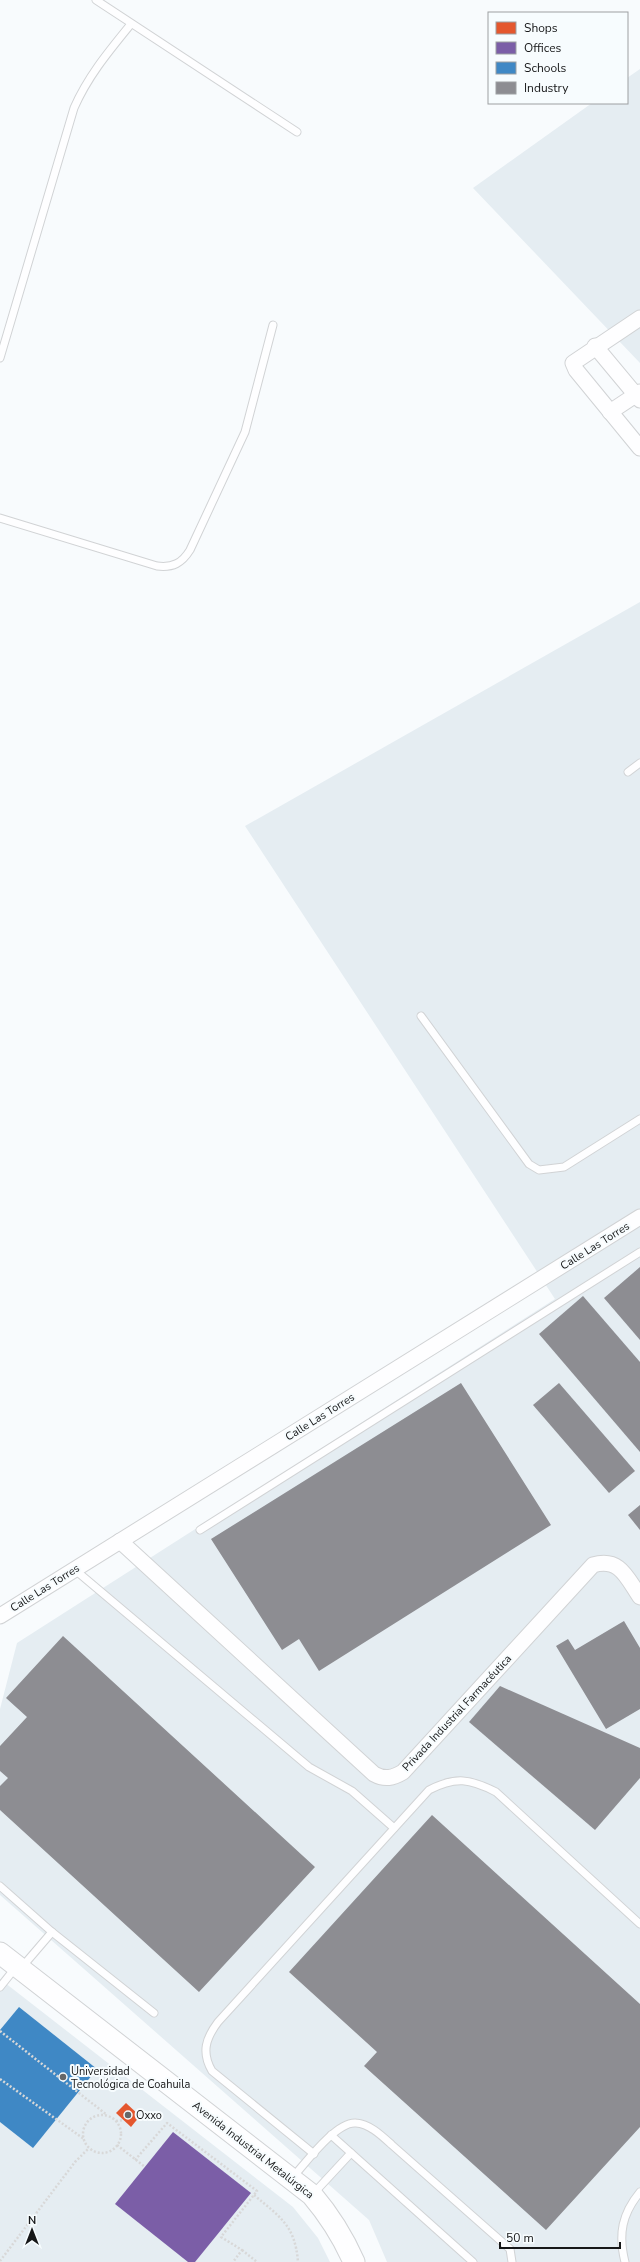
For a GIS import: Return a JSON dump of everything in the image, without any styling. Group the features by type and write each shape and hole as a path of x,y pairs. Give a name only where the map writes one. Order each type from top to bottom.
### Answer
{"street":[{"path":"640,318 595,346 573,363 576,370 640,448"},
{"path":"595,346 639,396 610,412"},
{"name":"Calle Las Torres","path":"0,1616 640,1217"},
{"name":"Privada Industrial Farmacéutica","path":"120,1541 374,1774 381,1778 392,1778 403,1772 593,1565 608,1563 616,1566 622,1571 640,1597"},
{"name":"Avenida Industrial Metalúrgica","path":"0,1952 312,2195 324,2209 341,2236 354,2262"}],"lane":[{"path":"96,0 297,132"},
{"path":"0,358 74,108 81,92 96,68 132,24"},
{"path":"0,518 157,566 164,567 177,565 184,559 190,550 236,452 258,384 273,325"},
{"path":"628,772 640,763"},
{"path":"421,1016 529,1164 539,1170 564,1167 640,1118"},
{"path":"200,1530 640,1252"},
{"path":"74,1569 309,1767 352,1791 394,1828"},
{"path":"314,2154 212,2071 205,2053 206,2043 218,2022 429,1790 442,1783 457,1780 477,1782 496,1792 640,1924"},
{"path":"0,1886 52,1932 154,2013"},
{"path":"0,1987 52,1932"},
{"path":"291,2178 331,2135 344,2125 352,2123 373,2129 510,2249 512,2262"},
{"path":"331,2135 473,2262"},
{"path":"312,2195 351,2153"},
{"path":"625,2262 621,2243 623,2217 630,2204 640,2192"}],"path":[{"path":"0,2031 116,2121 121,2134 118,2145 107,2152 101,2153 89,2148 84,2140 0,2079"},
{"path":"84,2140 84,2131 90,2120 101,2115 107,2115"},
{"path":"116,2121 123,2120"},
{"path":"135,2160 167,2123 257,2191 221,2237 242,2250 257,2262"},
{"path":"118,2145 145,2167"},
{"path":"0,2261 75,2162 89,2148"},
{"path":"254,2195 286,2221 292,2236 298,2262"},
{"path":"233,2262 242,2250"}],"shaded area":[{"path":"640,69 640,363 473,188 591,104 628,104 628,77"},
{"path":"640,602 640,2262 387,2262 369,2220 0,1895 0,1709 17,1643 555,1299 245,826"},
{"name":"Universidad Tecnológica de Coahuila","path":"0,1979 293,2207 318,2238 330,2262 0,2262"}],"building: Shops":[{"name":"Oxxo","path":"126,2103 140,2116 131,2127 116,2113"}],"building: Offices":[{"path":"173,2132 251,2193 195,2262 188,2262 115,2204"}],"building: Schools":[{"path":"19,2007 97,2069 33,2148 0,2122 0,2030"}],"building: Industry":[{"path":"640,1267 640,1340 604,1298"},
{"path":"583,1296 640,1362 640,1452 539,1334"},
{"path":"461,1383 551,1525 319,1671 299,1639 282,1650 211,1539"},
{"path":"559,1383 635,1471 609,1493 533,1405"},
{"path":"640,1505 640,1530 628,1515"},
{"path":"624,1621 640,1648 640,1709 606,1729 556,1646 568,1639 575,1650"},
{"path":"63,1636 315,1867 199,1992 0,1810 0,1786 8,1778 0,1771 0,1746 27,1717 6,1698"},
{"path":"500,1686 640,1748 640,1778 595,1830 469,1722"},
{"path":"432,1815 640,2004 640,2127 546,2230 364,2066 377,2052 289,1972"}],"place":[{"name":"Universidad Tecnológica de Coahuila","path":"63,2077"},
{"name":"Oxxo","path":"128,2115"}]}
